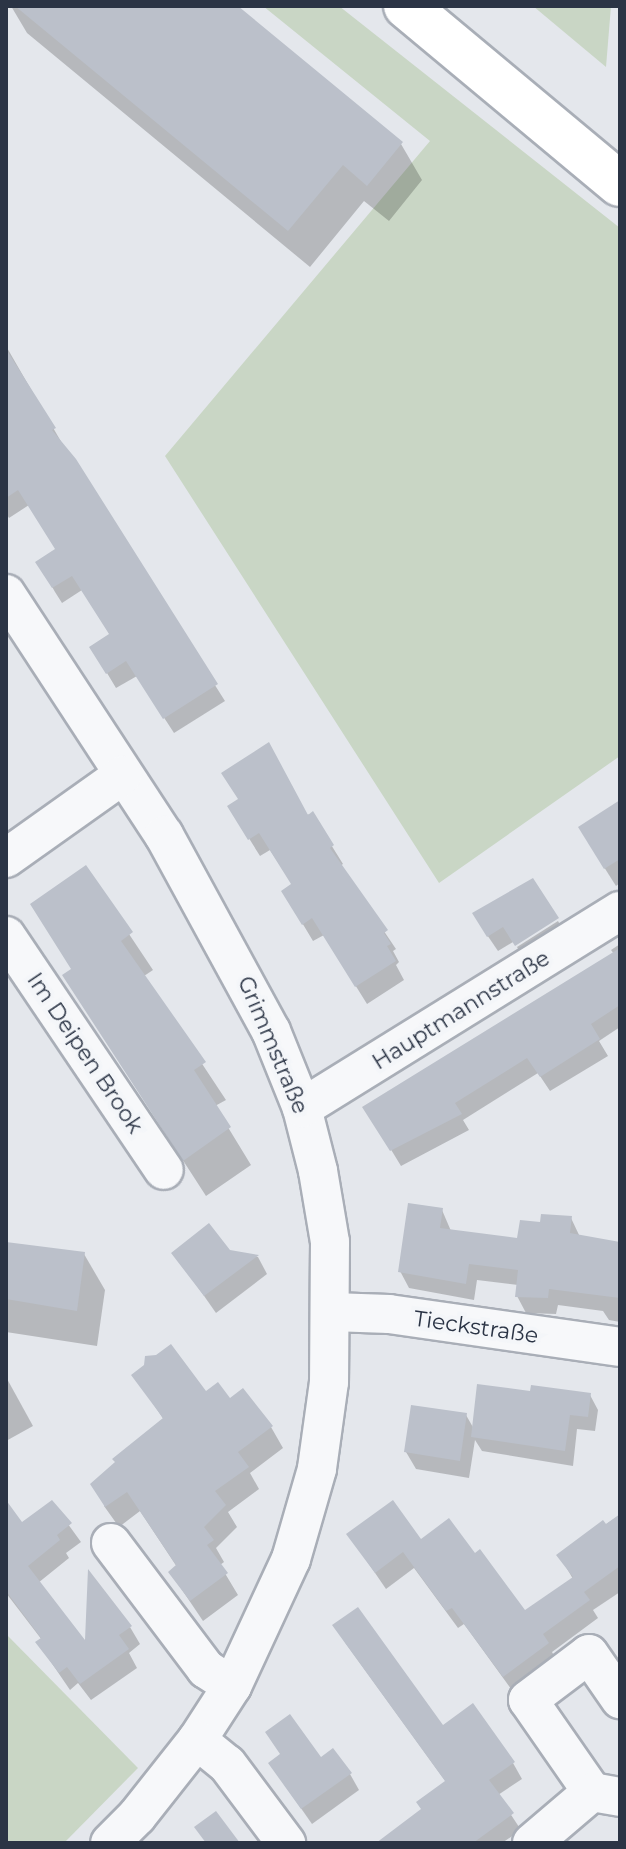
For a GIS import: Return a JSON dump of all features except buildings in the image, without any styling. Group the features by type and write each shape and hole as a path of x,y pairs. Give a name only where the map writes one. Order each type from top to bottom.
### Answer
{"main road":[{"path":"406,6 620,184"}],"street":[{"name":"Grimmstraße","path":"7,596 164,835 237,963 271,1031 302,1108 318,1171 330,1242 332,1312 329,1382 317,1469 291,1559 232,1686 197,1740 137,1816 110,1843"},
{"path":"6,858 123,775"},
{"name":"Hauptmannstraße","path":"302,1108 620,911"},
{"name":"Im Deipen Brook","path":"6,936 164,1170"},
{"name":"Tieckstraße","path":"332,1312 389,1314 620,1347"},
{"path":"111,1543 206,1669 232,1686"},
{"path":"532,1843 612,1792 528,1700 589,1654 620,1699"},
{"path":"197,1740 227,1764 286,1843"}],"green space":[{"path":"263,6 339,6 620,228 620,756 439,883 165,456 430,141"},
{"path":"533,6 611,6 606,67"},
{"path":"6,1634 138,1768 64,1843 6,1843"}]}
